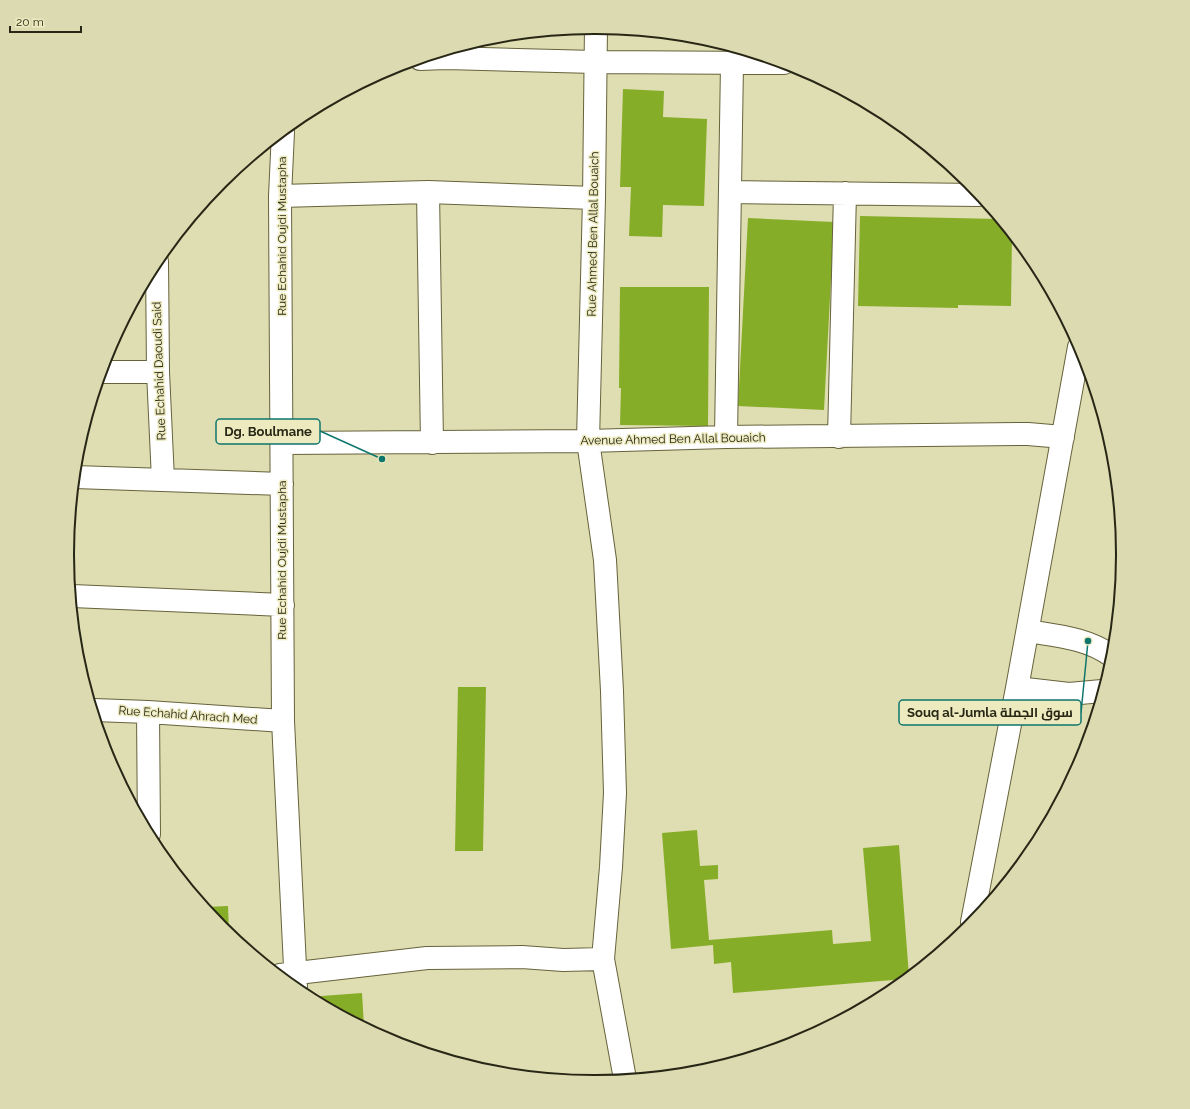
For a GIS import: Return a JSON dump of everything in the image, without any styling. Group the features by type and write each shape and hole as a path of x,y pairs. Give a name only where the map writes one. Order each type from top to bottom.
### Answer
{"street":[{"name":"Rue Ahmed Ben Allal Bouaich","path":"596,34 594,198 588,442 605,560 614,778 612,860 603,959 624,1074"},
{"path":"450,55 595,62 766,63"},
{"path":"726,437 732,64"},
{"name":"Rue Echahid Oujdi Mustapha","path":"282,139 280,196 283,721 290,976"},
{"path":"280,196 428,192 594,198"},
{"path":"428,192 432,443"},
{"path":"730,192 970,194"},
{"path":"839,437 845,193"},
{"name":"Rue Echahid Daoudi Said","path":"157,273 158,372 163,480"},
{"path":"974,911 1028,631 1077,358"},
{"path":"108,372 158,372"},
{"name":"Avenue Ahmed Ben Allal Bouaich","path":"282,443 588,442 726,437 1028,434 1063,437"},
{"path":"81,477 282,484"},
{"path":"77,596 283,605"},
{"path":"1028,631 1077,639 1091,644 1106,652"},
{"path":"1017,688 1070,694 1087,694 1097,692"},
{"name":"Rue Echahid Ahrach Med","path":"98,710 283,721"},
{"path":"148,712 149,823"},
{"path":"294,978 427,958 522,957 576,960 603,959"}],"building":[{"path":"623,89 664,91 663,117 707,119 704,206 663,205 662,237 629,236 631,187 620,187"},
{"path":"860,216 992,219 1012,243 1011,306 958,305 958,308 858,306"},
{"path":"748,218 834,222 824,410 738,406"},
{"path":"620,287 709,287 708,426 620,425"},
{"path":"458,687 486,687 483,851 455,851"},
{"path":"697,830 700,866 718,865 718,879 704,880 709,940 832,930 833,944 871,941 863,848 899,845 909,969 894,980 733,993 731,962 714,964 713,945 671,949 662,833"},
{"path":"228,906 229,925 227,923 212,907"},
{"path":"362,993 364,1020 335,1005 321,996"}],"place":[{"name":"Dg. Boulmane","path":"382,459"},
{"name":"Souq al-Jumla سوق الجملة","path":"1088,641"}]}
